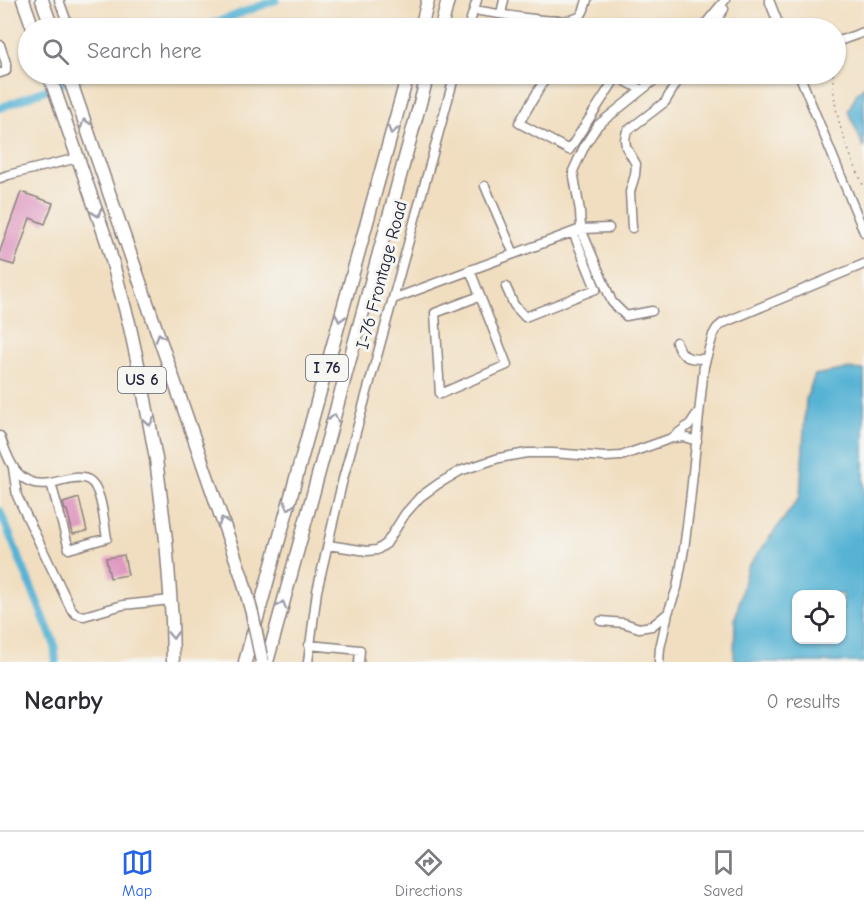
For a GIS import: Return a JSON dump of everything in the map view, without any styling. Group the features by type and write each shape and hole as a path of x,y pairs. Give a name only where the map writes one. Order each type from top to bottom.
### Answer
{"highway":[{"path":"23,0 29,18"},
{"path":"42,0 48,18"},
{"path":"423,18 428,0"},
{"path":"444,18 448,0"},
{"name":"US 6","path":"52,84 107,242 141,378 156,459 166,540 173,662"},
{"name":"US 6","path":"72,84 242,577 262,662"},
{"name":"I 76","path":"245,662 405,84"},
{"name":"I 76","path":"267,662 425,84"},
{"path":"78,158 95,153"}],"street":[{"path":"59,0 65,18"},
{"path":"471,18 477,0"},
{"path":"501,14 504,0"},
{"path":"575,18 583,12 587,0"},
{"path":"711,18 726,0"},
{"path":"716,18 726,0"},
{"path":"769,0 776,18"},
{"path":"474,10 530,18"},
{"path":"846,38 864,32"},
{"path":"0,45 6,71 0,73"},
{"name":"I-76 Frontage Road","path":"308,662 317,591 343,478 452,84"},
{"path":"542,84 519,123 580,156"},
{"path":"569,150 609,84"},
{"path":"631,84 642,90"},
{"path":"506,287 514,305 525,317 596,289 577,230 580,211 573,171 598,125 650,84"},
{"path":"632,228 630,192 636,164 627,147 625,139 627,131 665,102 676,84"},
{"path":"803,84 864,232"},
{"path":"0,178 78,158"},
{"path":"485,186 514,254"},
{"path":"393,299 577,230 609,228"},
{"path":"577,230 612,302 626,316 652,310"},
{"path":"659,662 660,648 668,613 677,588 684,549 706,359 717,327 864,264"},
{"path":"470,270 507,365 440,394 435,313 480,296"},
{"path":"676,342 682,355 690,359 706,359"},
{"path":"672,438 690,424 700,410"},
{"path":"0,436 12,465 17,496 71,609 76,614 84,615 123,605 171,600"},
{"path":"328,545 366,551 377,550 386,544 405,514 429,490 460,471 500,458 527,453 621,456 672,438 684,437 697,441"},
{"path":"12,465 29,482 39,484 79,478 89,480 99,495 107,538 69,549 51,483"},
{"path":"601,621 624,623 639,628 652,626 668,613"},
{"path":"309,645 360,650 359,662"}],"path":[{"path":"834,84 837,116 844,143 864,187"}],"water":[{"path":"864,87 864,148 848,111 857,93"},
{"path":"847,369 864,370 864,662 734,662 735,620 747,568 800,497 806,399 815,375"}],"building":[{"path":"21,192 53,203 45,224 30,218 14,265 0,261 0,251"},
{"path":"79,498 87,531 73,534 63,503"},
{"path":"124,555 128,575 110,578 106,558"}],"waterway":[{"path":"228,18 276,0"},
{"path":"0,108 61,84"},
{"path":"0,511 54,643 56,662"}]}
